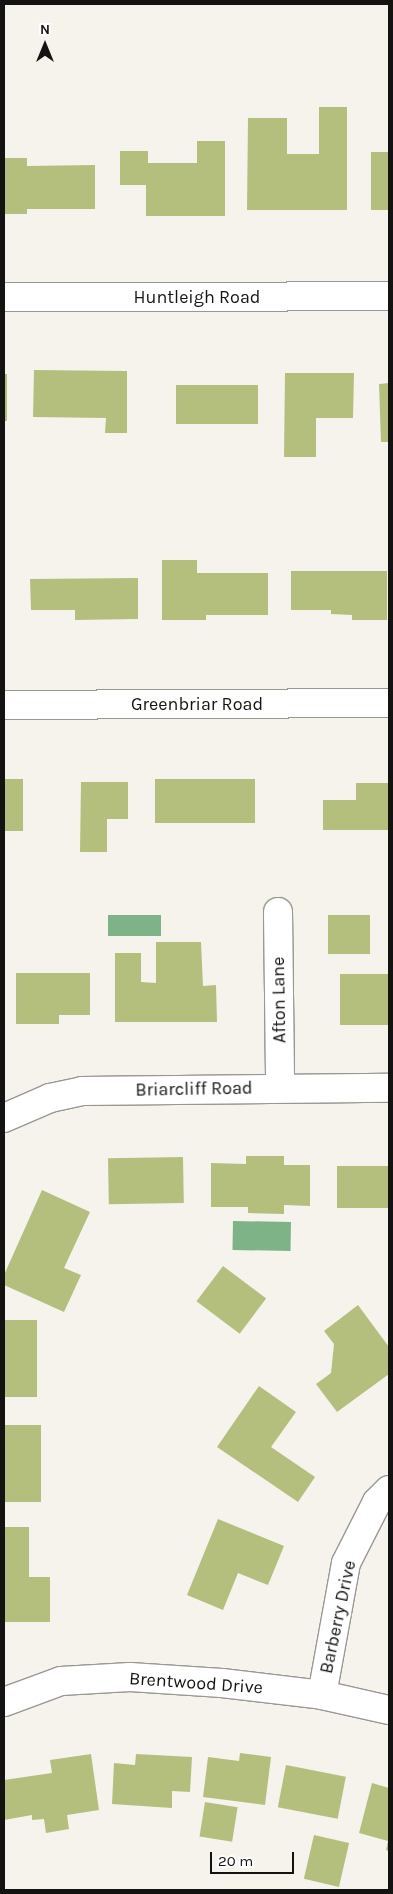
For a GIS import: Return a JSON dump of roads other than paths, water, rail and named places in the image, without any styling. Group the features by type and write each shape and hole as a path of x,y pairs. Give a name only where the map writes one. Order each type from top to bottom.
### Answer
{"street":[{"name":"Huntleigh Road","path":"4,297 389,296"},
{"name":"Greenbriar Road","path":"4,705 389,703"},
{"name":"Afton Lane","path":"278,912 280,1088"},
{"name":"Briarcliff Road","path":"4,1118 50,1098 82,1091 389,1088"},
{"name":"Barberry Drive","path":"322,1695 346,1563 377,1502 389,1490"},
{"name":"Brentwood Drive","path":"4,1702 60,1681 130,1677 222,1683 322,1695 389,1710"}]}
